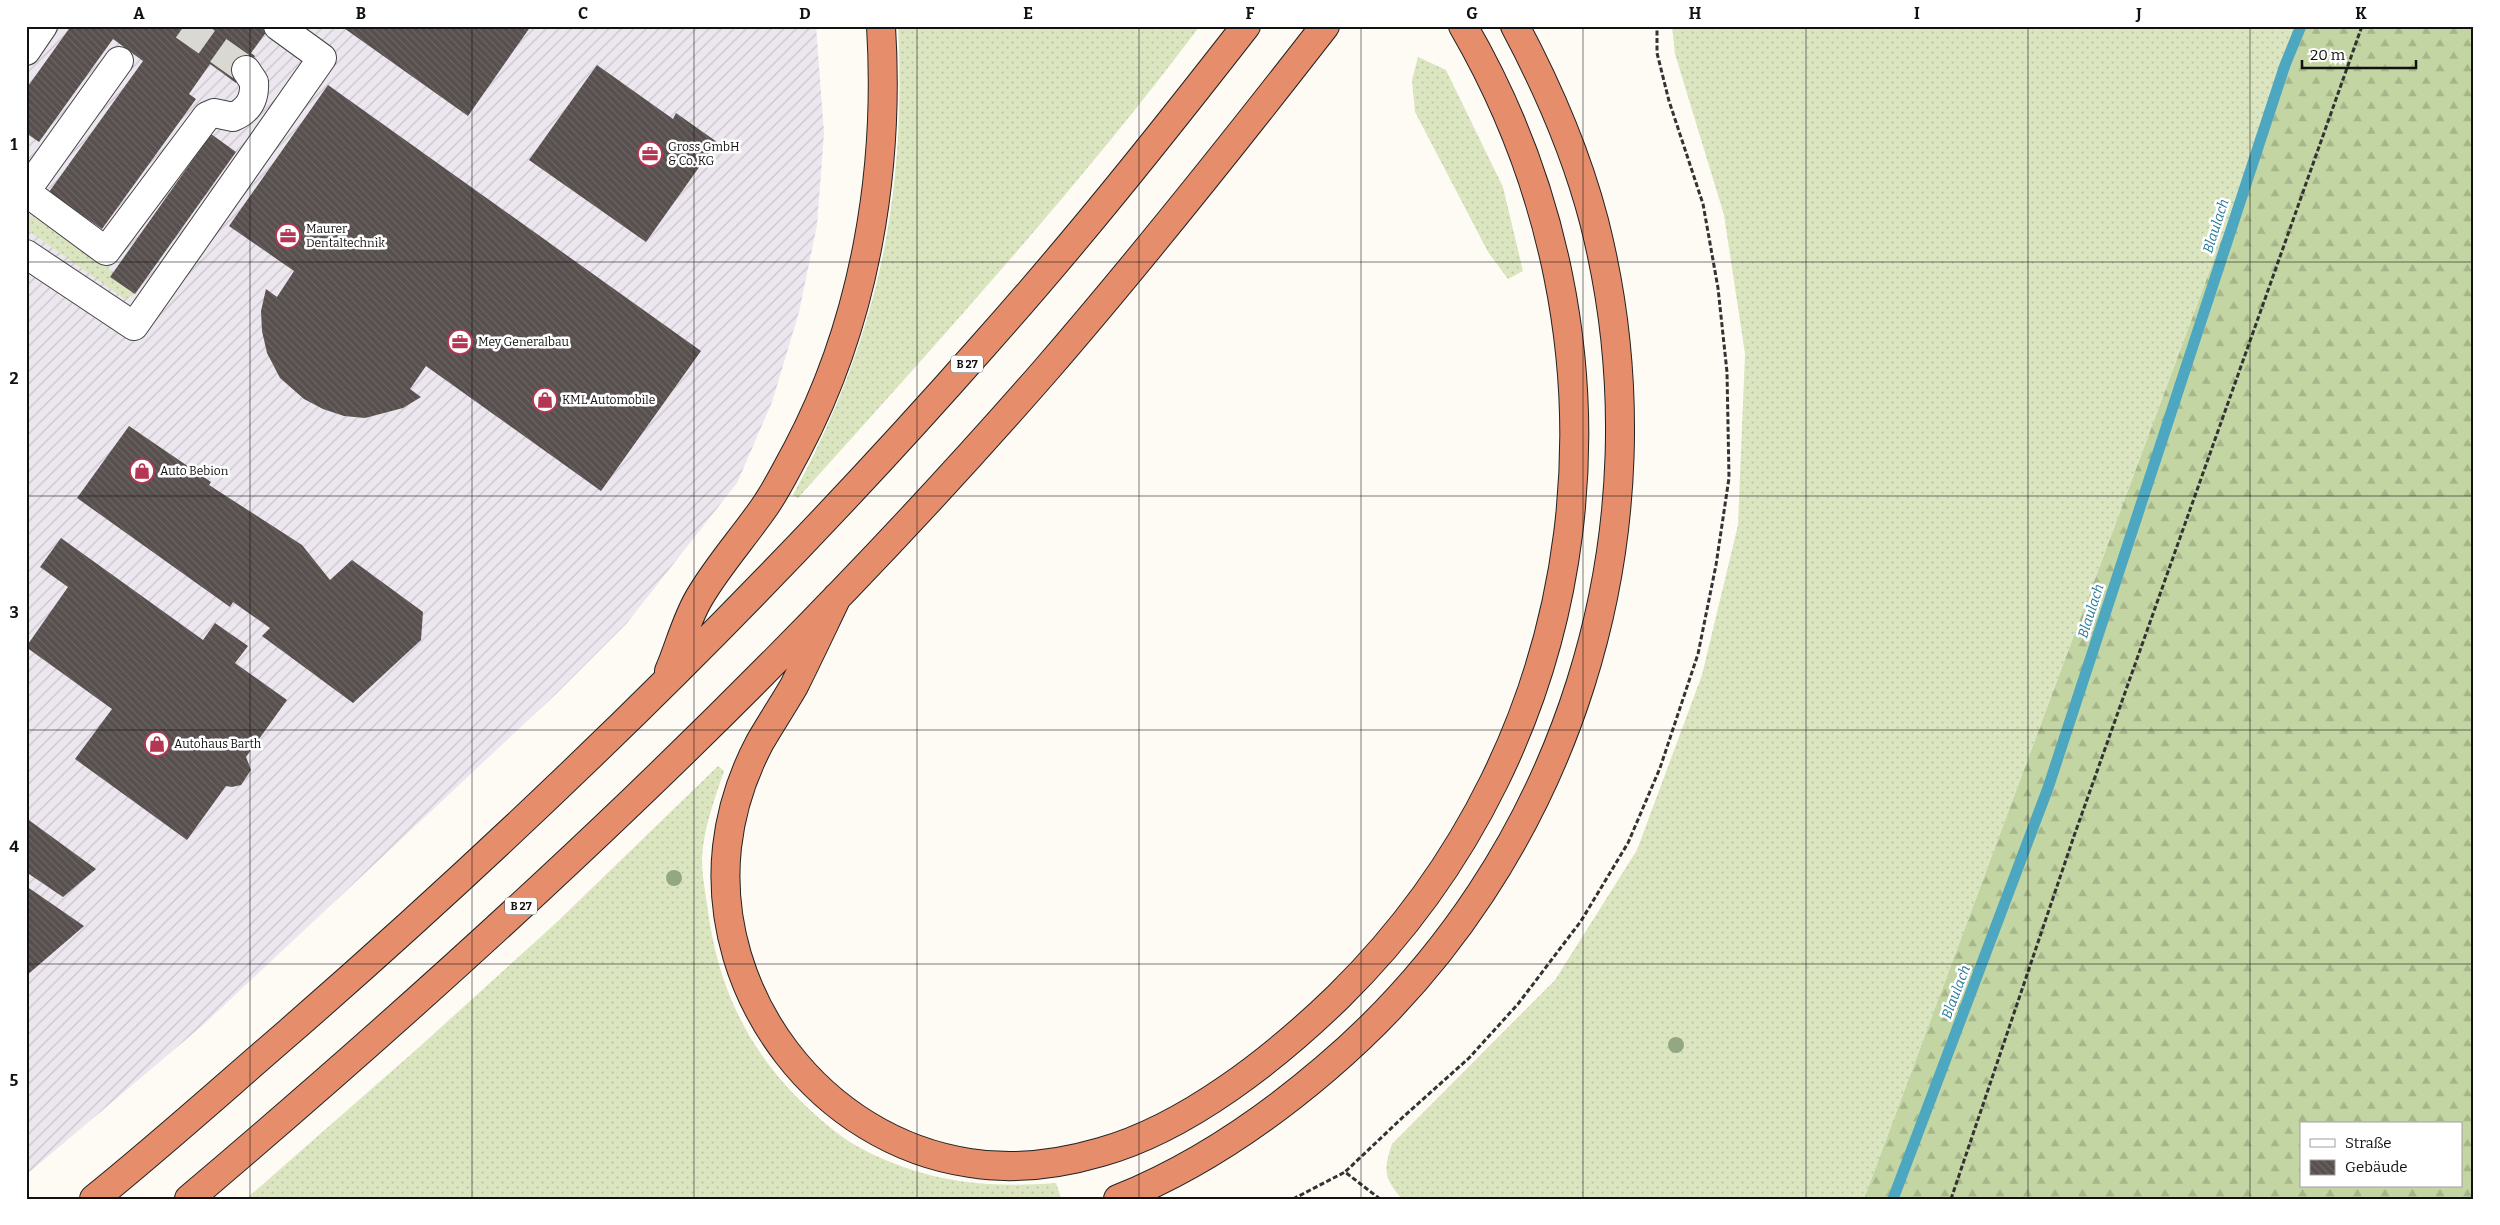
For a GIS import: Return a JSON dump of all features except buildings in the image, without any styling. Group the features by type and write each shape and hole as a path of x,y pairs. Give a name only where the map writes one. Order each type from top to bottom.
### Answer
{"highway":[{"path":"665,682 699,598 764,507 797,450 827,389 846,332 874,216 881,159 884,100 881,26"},
{"name":"B 27","path":"94,1199 401,933 493,848 665,682 784,563 984,346 1111,196 1246,26"},
{"name":"B 27","path":"189,1199 432,989 654,781 837,597 1045,371 1235,142 1325,26"},
{"path":"837,597 791,690 758,746 746,775 734,809 727,843 725,879 730,923 736,952 761,1016 784,1051 818,1089 859,1121 900,1142 936,1155 972,1164 1028,1166 1106,1151 1163,1127 1217,1096 1265,1062 1308,1026 1355,980 1401,927 1437,879 1468,831 1503,762 1525,710 1555,610 1567,547 1573,493 1576,437 1574,378 1566,307 1543,210 1524,151 1480,56 1463,26"},
{"path":"1118,1199 1202,1156 1260,1119 1313,1080 1384,1015 1452,934 1492,876 1528,813 1568,723 1586,671 1600,615 1617,516 1621,416 1619,367 1610,298 1588,201 1574,154 1550,94 1515,26"}],"lane":[{"path":"26,51 44,26"},
{"path":"26,254 134,326 322,58 278,26"},
{"path":"119,61 26,192 106,251 207,116 214,113 227,118 233,117 248,107 253,99 254,82 246,70"}],"path":[{"path":"1952,1199 2074,836 2362,26"},
{"path":"1293,1199 1345,1172"}],"shaded area":[{"path":"26,26 816,26 824,133 817,225 799,312 772,402 737,483 627,623 556,694 202,1026 26,1175"}],"green space":[{"path":"898,26 1200,26 1054,208 953,325 798,498 793,495 822,438 846,382 865,325 880,268 891,211 897,151 899,90"},
{"path":"1672,26 2301,26 1864,1199 1402,1199 1387,1174 1387,1161 1392,1144 1555,980 1637,850 1702,675 1738,525 1745,354 1724,215 1675,54"},
{"path":"2301,26 2474,26 2474,1199 1864,1199"},
{"path":"1418,57 1446,70 1503,187 1523,271 1508,279 1488,252 1415,112 1412,80"},
{"path":"26,212 114,272 110,277 135,294 125,299 26,229"},
{"path":"718,766 724,771 707,826 702,859 712,934 718,962 738,1015 767,1063 821,1120 843,1137 868,1152 915,1171 960,1181 1006,1185 1056,1183 1061,1198 246,1199 417,1049 557,922"}],"waterway":[{"name":"Blaulach","path":"1893,1199 2048,788 2285,65 2301,26"}],"tunnel":[{"path":"184,26 246,70"}],"place":[{"name":"Gross GmbH & Co. KG","path":"650,154"},
{"name":"Maurer Dentaltechnik","path":"288,236"},
{"name":"Mey Generalbau","path":"460,342"},
{"name":"KML Automobile","path":"545,400"},
{"name":"Auto Bebion","path":"142,471"},
{"name":"Autohaus Barth","path":"157,744"}]}
